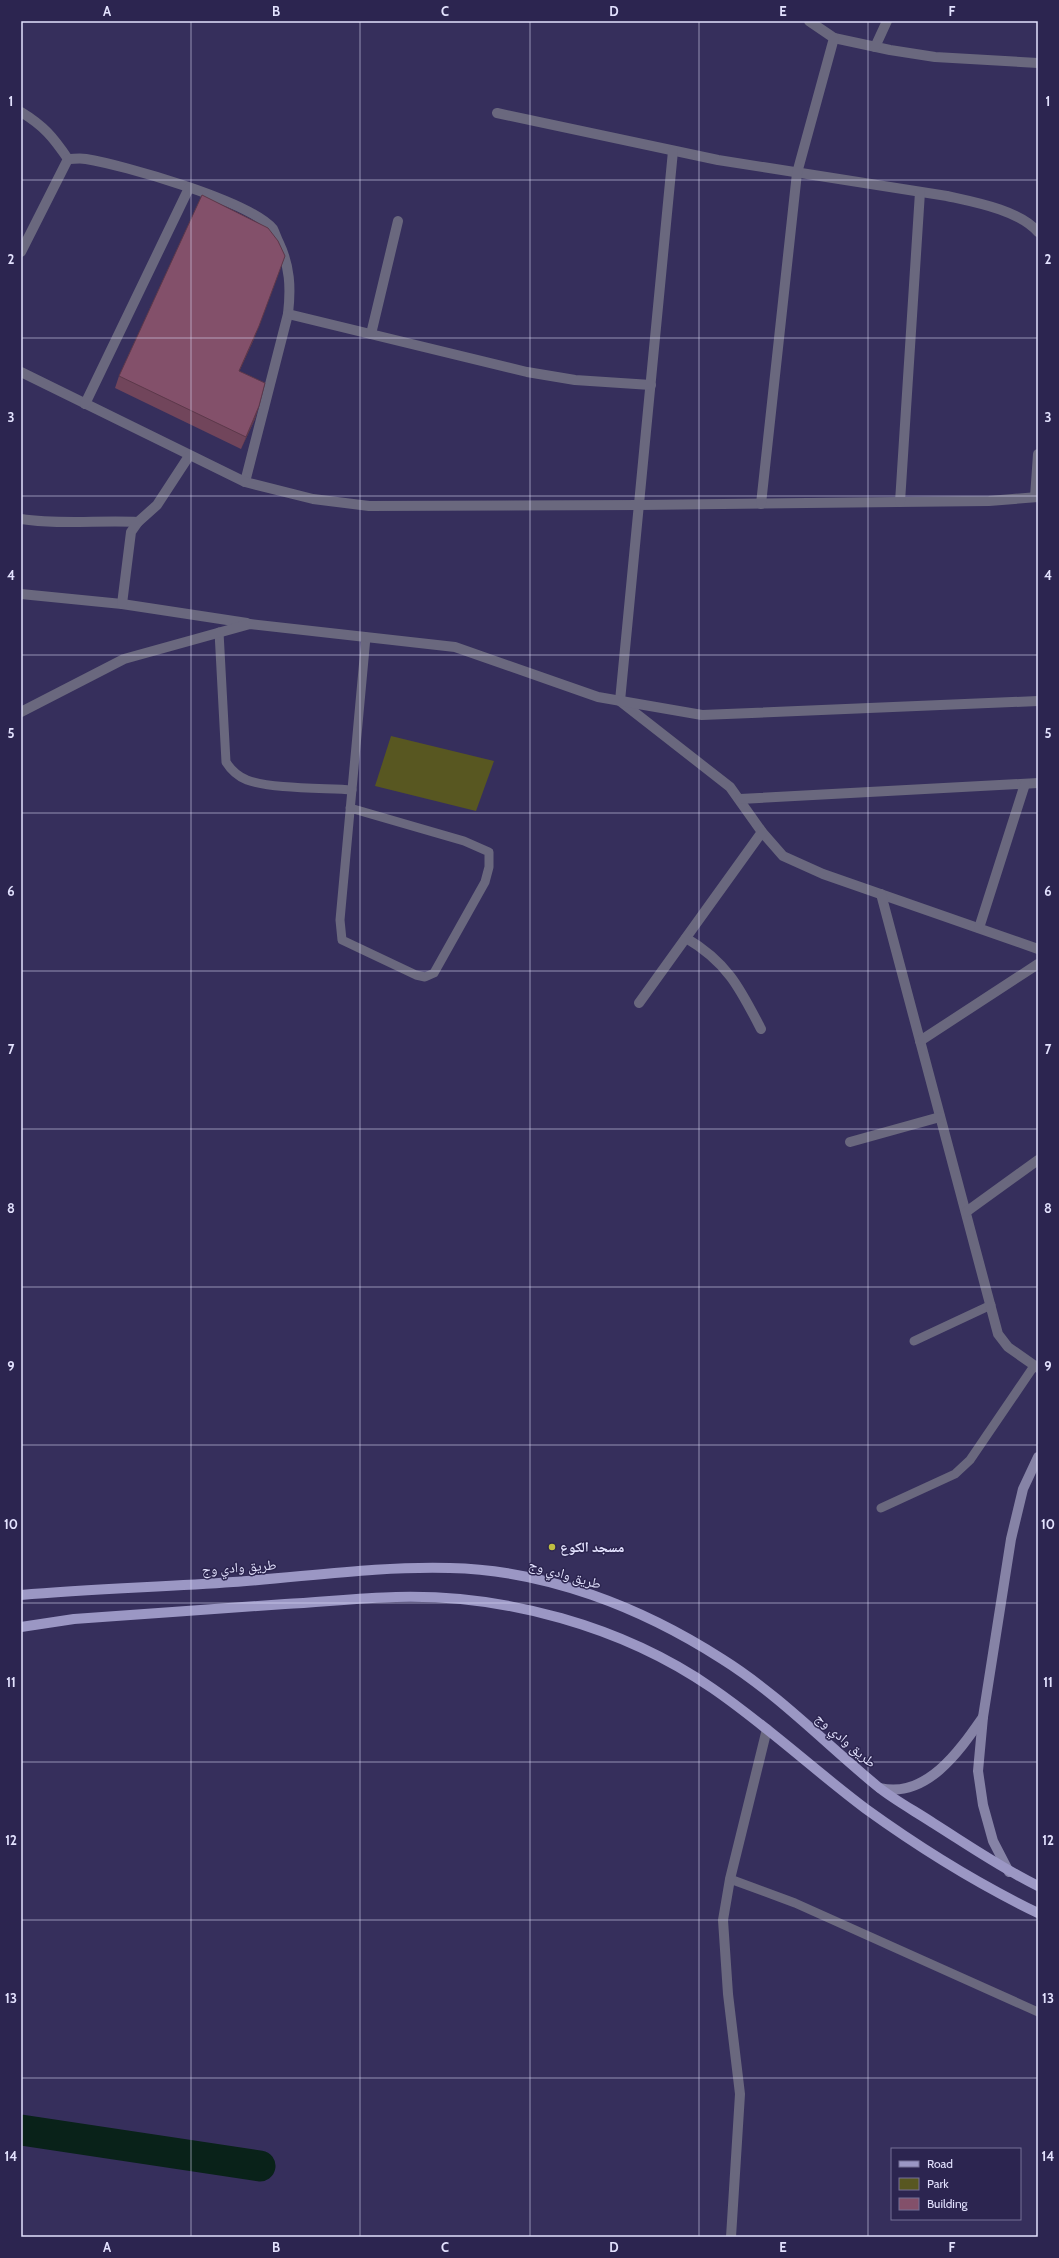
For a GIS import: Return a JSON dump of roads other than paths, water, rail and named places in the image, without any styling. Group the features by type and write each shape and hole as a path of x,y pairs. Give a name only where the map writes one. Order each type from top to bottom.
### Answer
{"main road":[{"name":"طريق وادي وج","path":"21,1595 231,1582 398,1568 451,1568 491,1571 532,1578 585,1591 683,1635 725,1660 783,1705 880,1788 1009,1872 1038,1886"},
{"path":"21,1627 74,1620 398,1597 485,1602 528,1609 577,1624 624,1641 673,1664 712,1687 768,1729 865,1808 929,1852 1008,1899 1038,1913"}],"street":[{"path":"809,21 834,38 875,47 935,57 1038,63"},
{"path":"875,47 887,21"},
{"path":"761,504 797,173 834,38"},
{"path":"21,112 41,125 51,134 68,159"},
{"path":"496,114 673,151 797,173 920,192 983,204 1012,215 1037,229"},
{"path":"620,701 640,506 673,151"},
{"path":"68,159 84,159 121,167 189,188 250,212 273,229 286,257 291,289 288,314 245,482"},
{"path":"21,252 68,159"},
{"path":"85,404 189,188"},
{"path":"900,502 920,192"},
{"path":"371,334 398,220"},
{"path":"288,314 527,372 575,380 651,384"},
{"path":"21,372 189,456 245,482 313,498 369,506 640,506 989,501 1036,497 1038,454"},
{"path":"122,604 128,544 131,532 138,522 157,505 189,456"},
{"path":"21,519 42,522 93,520 138,522"},
{"path":"21,594 122,604 250,624 366,638 455,646 598,697 702,715 1038,701"},
{"path":"21,712 124,659 250,624"},
{"path":"620,701 730,787 762,832 784,856 823,874 1038,949"},
{"path":"740,799 1038,783"},
{"path":"979,928 1025,784"},
{"path":"639,1003 762,832"},
{"path":"880,894 998,1334 1008,1347 1036,1367"},
{"path":"686,938 705,949 718,961 740,987 761,1029"},
{"path":"920,1041 1038,964"},
{"path":"850,1142 940,1117"},
{"path":"966,1212 1038,1160"},
{"path":"1009,1872 993,1841 983,1805 978,1771 983,1717 1011,1539 1023,1489 1038,1457"},
{"path":"880,1788 891,1791 910,1787 931,1777 956,1755 983,1717"},
{"path":"731,2237 740,2094 728,1994 723,1920 730,1879 768,1729"}],"lane":[{"path":"220,632 226,762 232,771 247,780 273,784 352,790"},
{"path":"350,808 464,841 489,852 489,867 485,882 434,973 425,977 416,974 342,940 340,920 350,808 366,638"},
{"path":"914,1341 991,1305"},
{"path":"882,1508 955,1474 970,1460 1036,1367"},
{"path":"730,1879 795,1902 1038,2012"}],"waterway":[{"path":"21,2130 260,2166"}],"place":[{"name":"مسجد الكوع","path":"552,1547"}]}
